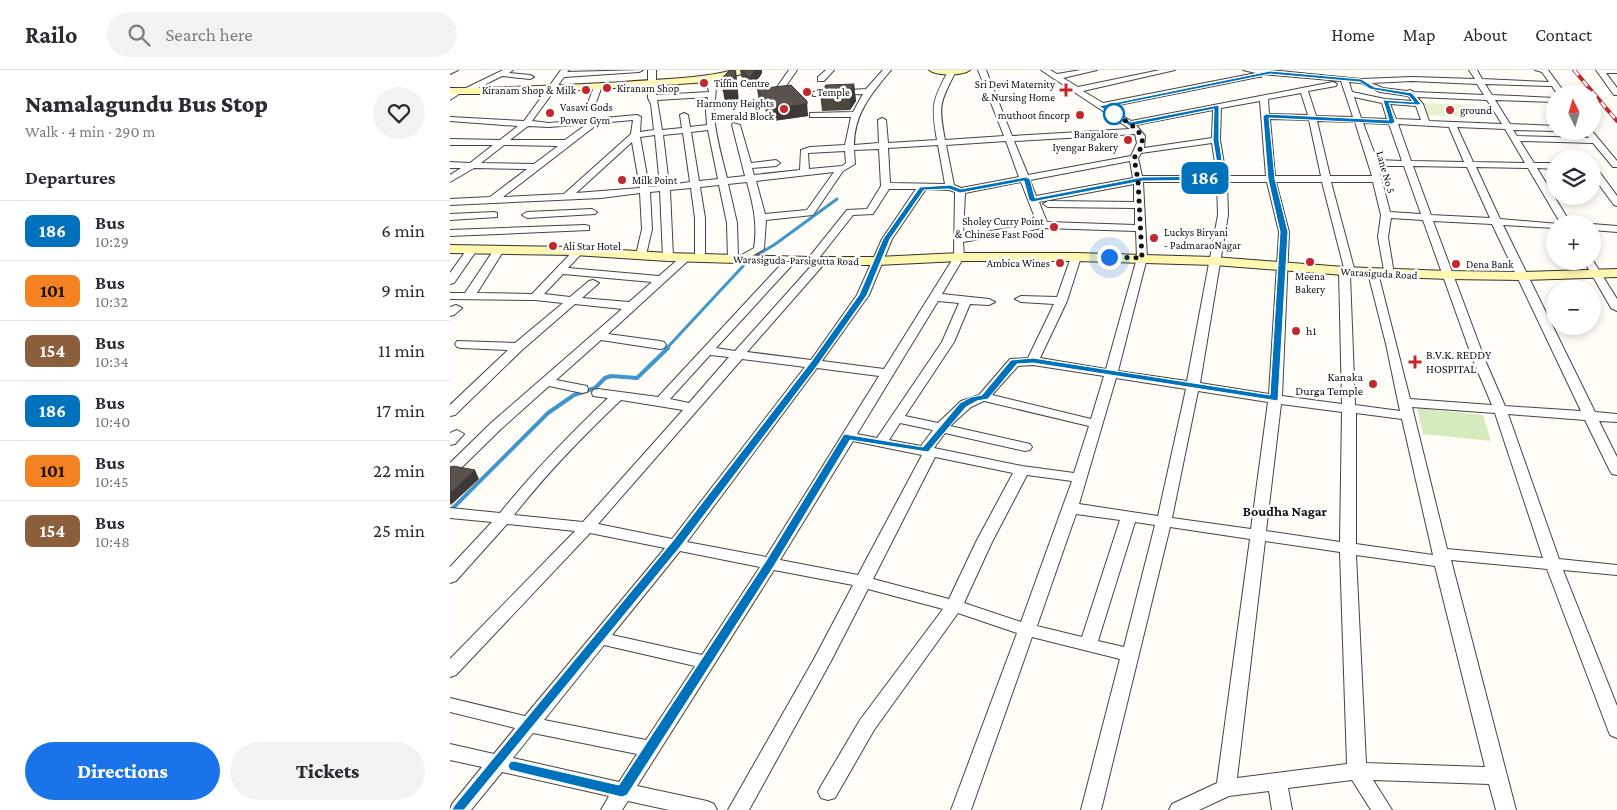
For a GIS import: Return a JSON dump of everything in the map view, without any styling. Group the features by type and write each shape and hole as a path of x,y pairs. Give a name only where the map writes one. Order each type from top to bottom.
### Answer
{"street":[{"path":"450,72 454,70"},
{"path":"456,93 509,70"},
{"path":"450,179 471,166 527,123 563,72 639,70"},
{"path":"652,70 652,98 655,104 665,188 668,257"},
{"path":"660,70 664,82"},
{"path":"456,93 710,79 746,70"},
{"path":"776,94 793,70"},
{"path":"822,79 830,70"},
{"path":"450,202 600,195 840,169 851,164 847,148 852,122 867,95 887,70"},
{"path":"934,70 965,70"},
{"path":"982,70 1043,225"},
{"path":"1045,70 1142,134 1170,146"},
{"path":"1055,76 1093,70"},
{"path":"1076,90 1171,70"},
{"path":"1247,70 1344,81"},
{"path":"1353,70 1358,80 1372,88 1410,94 1546,100"},
{"path":"1473,70 1482,81 1561,215"},
{"path":"1538,70 1544,70 1554,84"},
{"path":"1600,70 1617,71"},
{"path":"1600,70 1616,90"},
{"path":"950,187 936,114 937,101 952,71"},
{"path":"1102,106 1270,73"},
{"path":"501,74 530,77"},
{"path":"710,79 713,94 709,107 711,127 738,259 759,249 761,217 736,125"},
{"path":"1404,79 1410,94 1418,104 1426,124"},
{"path":"805,173 805,152 1010,139 1142,134 1216,107 1344,81 1404,79 1554,84"},
{"name":"Lane No 5","path":"1344,81 1373,163 1386,215 1381,273 1392,344 1405,409 1424,491 1443,558 1506,810"},
{"path":"590,108 598,86"},
{"path":"1303,88 1310,106 1347,272 1349,410 1348,549 1357,771 1382,810"},
{"path":"1348,93 1385,101 1418,104"},
{"path":"652,98 713,94"},
{"path":"816,97 867,95"},
{"path":"1226,788 1275,399 1284,232 1271,179 1264,97"},
{"path":"1385,101 1426,219 1479,360 1500,410 1553,565 1617,730"},
{"path":"1090,810 1164,521 1193,386 1214,261 1224,215 1222,178 1216,140 1216,107"},
{"path":"813,115 856,114"},
{"path":"450,471 496,426 632,306 662,280 693,258 700,218 684,115"},
{"path":"1266,116 1546,129"},
{"path":"450,119 494,120 549,125 637,117 635,135 645,190 647,229 642,255"},
{"path":"450,670 587,527 740,355 816,261 850,212 870,212 886,186 882,120"},
{"path":"471,216 487,201 536,167 596,121"},
{"path":"1452,125 1521,276 1617,471"},
{"path":"566,197 635,135 711,127"},
{"path":"961,810 1071,508 1111,374 1142,258 1136,154 1142,146 1142,134"},
{"path":"1515,138 1596,141 1616,165"},
{"path":"886,186 950,187 960,191 1026,179 1170,146 1216,140"},
{"path":"450,142 567,143"},
{"path":"747,166 776,163"},
{"path":"1373,163 1471,166 1546,166"},
{"path":"450,165 536,167"},
{"path":"761,217 810,213 840,169"},
{"path":"1034,202 1138,180 1222,178 1377,179"},
{"path":"1601,181 1617,203"},
{"path":"459,810 496,762 676,545 814,364 863,295 887,239 922,188"},
{"path":"611,810 770,564 959,257 960,191"},
{"path":"535,296 562,271 579,242 600,195"},
{"path":"516,231 538,199"},
{"path":"1034,202 1139,205"},
{"path":"527,214 592,212"},
{"path":"1386,215 1426,219 1546,225"},
{"path":"450,217 494,216"},
{"path":"958,240 1043,225 1140,228"},
{"path":"1601,228 1617,229"},
{"path":"450,233 516,231 579,242"},
{"name":"Warasiguda-Parsigutta Road","path":"450,249 499,250 579,242 642,255 790,261 876,261 959,257 1076,256 1142,258"},
{"path":"450,281 472,250"},
{"path":"470,296 499,250"},
{"path":"1033,361 1061,301 1076,256"},
{"name":"Warasiguda Road","path":"1142,258 1214,261 1347,272 1448,276 1521,276 1569,270"},
{"path":"661,401 790,261"},
{"name":"Warasiguda Road","path":"1601,269 1617,273"},
{"path":"1595,270 1617,308"},
{"path":"562,271 662,280"},
{"path":"450,412 518,347 593,283"},
{"path":"450,296 535,296 632,306"},
{"path":"935,296 989,302"},
{"path":"1021,298 1061,301"},
{"path":"881,442 948,342 966,300"},
{"path":"600,336 660,344"},
{"path":"461,344 518,347"},
{"path":"708,351 886,373"},
{"path":"985,397 1014,362 1033,361 1349,410 1500,410 1617,418"},
{"path":"546,382 582,388"},
{"path":"598,394 661,401 693,408"},
{"path":"450,576 503,519 532,482 569,442 618,396"},
{"path":"738,810 864,582 928,451 942,428 963,405 974,399 985,397 1096,424"},
{"path":"896,418 1025,447"},
{"path":"848,436 1022,470 1080,478"},
{"path":"828,792 867,725 954,606 984,542 1022,470"},
{"path":"1071,508 1348,549 1443,558 1617,570"},
{"path":"450,513 587,527 864,582 954,606 1028,630 1131,655"},
{"path":"1088,645 1120,549 1128,516"},
{"path":"599,638 706,662"},
{"path":"450,705 528,724 650,749"},
{"path":"450,752 707,810"},
{"path":"1182,810 1226,788 1357,771 1497,776"},
{"path":"1277,781 1282,810"}],"green space":[{"name":"ground","path":"1422,103 1474,105 1478,117 1427,115"},
{"path":"1417,408 1483,415 1491,441 1423,434"}],"building":[{"path":"730,70 735,70 737,90 723,91 723,77"},
{"path":"743,70 755,70 750,79"},
{"path":"854,84 849,93 820,93 826,85"},
{"path":"791,85 807,101 807,104 771,109 757,89"},
{"path":"450,467 475,470 450,493"}],"waterway":[{"path":"755,256 774,245 837,199"},
{"path":"666,349 745,264"},
{"path":"451,510 548,413 574,395 595,388 605,378 611,376 637,378 668,348"}],"railway":[{"path":"1574,70 1617,121"}],"bus line":[{"name":"186","path":"459,810 496,762 676,545 814,364 863,295 887,239 922,188 950,187 960,191 1026,179 1032,200 1143,179 1222,178 1216,140 1216,107 1130,124 1102,106 1270,73 1361,81 1372,88 1410,94 1418,104 1385,101 1390,111 1392,122 1266,116 1271,179 1284,232 1275,399 1033,361 1014,362 985,397 968,401 963,405 925,450 848,436 770,564 622,791 514,766"}],"place":[{"name":"Tiffin Centre","path":"704,83"},
{"name":"Kiranam Shop","path":"607,88"},
{"name":"Kiranam Shop & Milk","path":"586,90"},
{"name":"Sri Devi Maternity & Nursing Home","path":"1066,90"},
{"name":"Temple","path":"807,92"},
{"name":"Harmony Heights Emerald Block","path":"784,109"},
{"name":"ground","path":"1450,110"},
{"name":"Vasavi Gods Power Gym","path":"550,113"},
{"name":"muthoot fincorp","path":"1080,115"},
{"name":"Bangalore Iyengar Bakery","path":"1128,140"},
{"name":"Milk Point","path":"622,180"},
{"name":"Sholey Curry Point & Chinese Fast Food","path":"1054,227"},
{"name":"Luckys Biryani - PadmaraoNagar","path":"1154,238"},
{"name":"Ali Star Hotel","path":"553,246"},
{"name":"Meena Bakery","path":"1310,262"},
{"name":"Ambica Wines","path":"1060,263"},
{"name":"Dena Bank","path":"1456,264"},
{"name":"h1","path":"1296,331"},
{"name":"B.V.K. REDDY HOSPITAL","path":"1415,362"},
{"name":"Kanaka Durga Temple","path":"1373,384"}],"district":[{"name":"Boudha Nagar","path":"1285,511"}],"route":[{"path":"1109,257 1142,258 1138,180 1134,158 1142,146 1142,140 1141,135 1130,124 1114,114"}]}
